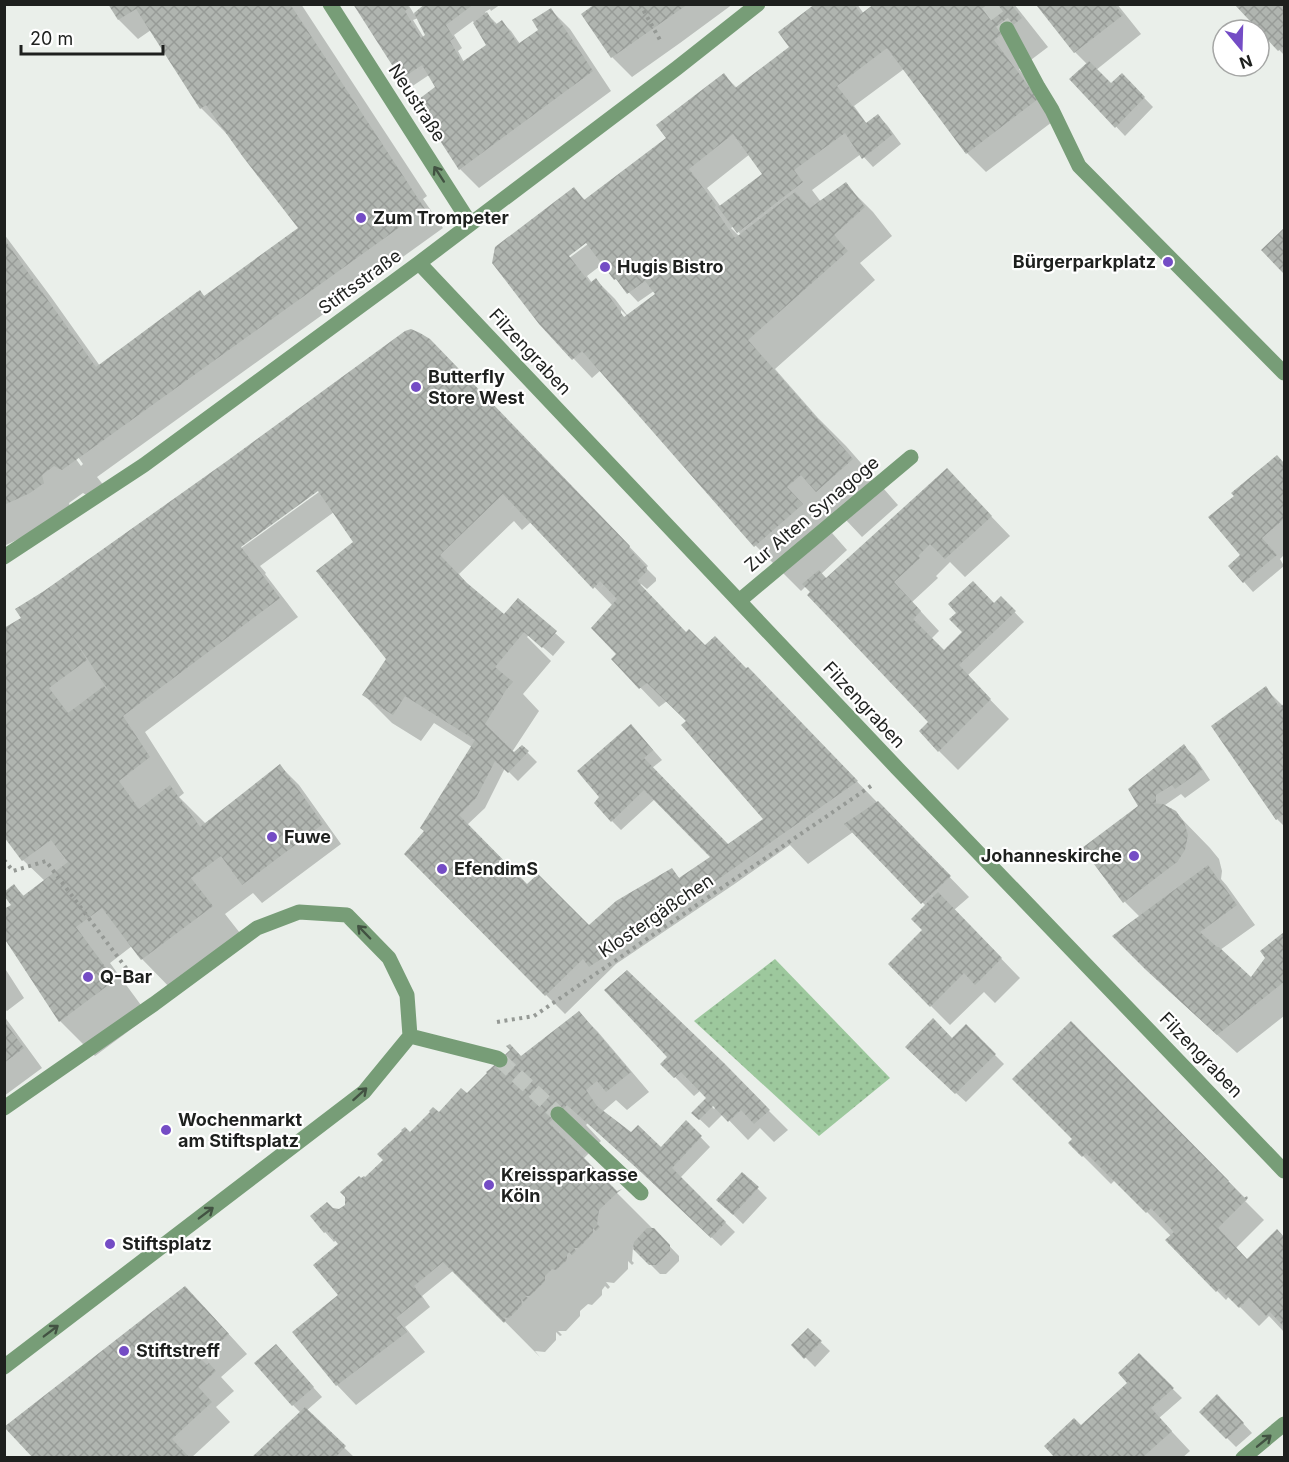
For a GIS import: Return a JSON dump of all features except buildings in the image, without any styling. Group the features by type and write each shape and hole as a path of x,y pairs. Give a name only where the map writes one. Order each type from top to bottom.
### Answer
{"street":[{"name":"Neustraße","path":"330,4 470,223"},
{"name":"Stiftsstraße","path":"4,557 144,465 419,263 677,69 758,4"},
{"path":"1008,29 1079,166 1284,374"},
{"name":"Filzengraben","path":"419,263 896,767 1284,1171"},
{"name":"Zur Alten Synagoge","path":"739,601 910,457"},
{"path":"4,1108 154,1005 257,928 299,912 347,915 389,958 407,995 410,1036 364,1092 4,1367"},
{"path":"410,1036 500,1060"},
{"path":"558,1114 641,1193"},
{"path":"1243,1458 1284,1424"}],"path":[{"path":"640,4 677,69"},
{"name":"Klostergäßchen","path":"489,1023 534,1016 896,767"},
{"path":"4,860 13,871 46,861 154,1005"}],"green space":[{"path":"775,959 890,1078 819,1136 694,1021"}],"tunnel":[{"path":"988,4 1007,29"},
{"path":"500,1060 558,1114"}],"place":[{"name":"Zum Trompeter","path":"361,218"},
{"name":"Bürgerparkplatz","path":"1168,262"},
{"name":"Hugis Bistro","path":"605,267"},
{"name":"Butterfly Store West","path":"416,387"},
{"name":"Fuwe","path":"272,837"},
{"name":"Johanneskirche","path":"1134,856"},
{"name":"EfendimS","path":"442,869"},
{"name":"Q-Bar","path":"88,977"},
{"name":"Wochenmarkt am Stiftsplatz","path":"166,1130"},
{"name":"Kreissparkasse Köln","path":"489,1185"},
{"name":"Stiftsplatz","path":"110,1244"},
{"name":"Stiftstreff","path":"124,1351"}]}
